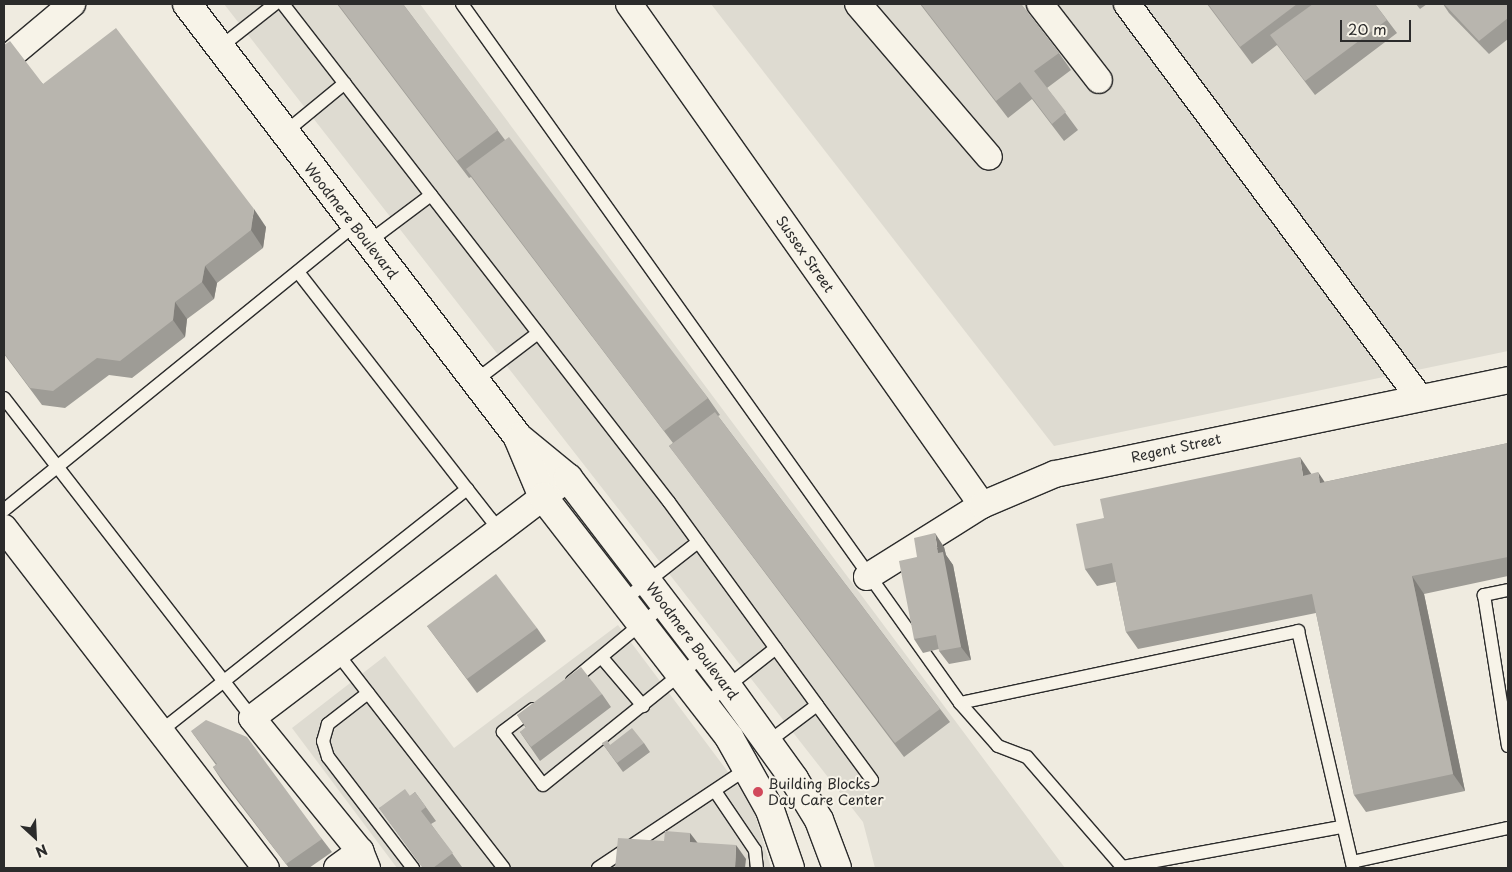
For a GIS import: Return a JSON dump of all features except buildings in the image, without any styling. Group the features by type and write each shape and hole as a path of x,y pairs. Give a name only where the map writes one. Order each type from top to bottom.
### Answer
{"street":[{"path":"4,61 72,4"},
{"name":"Woodmere Boulevard","path":"187,4 283,134 518,437 568,478 727,686 768,742 819,820 837,868"},
{"name":"Sussex Street","path":"629,4 982,505"},
{"path":"858,4 989,157"},
{"path":"1040,4 1099,80"},
{"path":"1128,4 1419,397"},
{"name":"Regent Street","path":"867,577 982,505 1055,474 1508,380"},
{"name":"Woodmere Boulevard","path":"518,437 544,498 705,704 748,768 770,810 790,868"},
{"path":"337,868 363,860 252,718 568,478"},
{"path":"4,528 162,730 266,868"}],"lane":[{"path":"219,48 276,4"},
{"path":"283,4 698,542 872,780"},
{"path":"462,4 867,577 960,703 998,746 1027,757 1123,868 1342,826"},
{"path":"283,134 345,83"},
{"path":"4,510 298,272 430,195"},
{"path":"298,272 500,531"},
{"path":"474,381 538,333"},
{"path":"4,398 252,718"},
{"path":"162,730 223,680 468,490"},
{"path":"624,600 698,542"},
{"path":"1508,590 1484,595 1508,746"},
{"path":"664,605 644,625 603,658 503,732 543,785 703,656"},
{"path":"960,703 1298,631 1342,826 1353,865 1508,828"},
{"path":"705,704 776,648"},
{"path":"337,653 504,868"},
{"path":"603,658 643,706"},
{"path":"368,693 328,724 324,747 413,868"},
{"path":"768,742 817,705"},
{"path":"598,868 748,768"},
{"path":"715,791 755,850 757,868"}],"shaded area":[{"path":"224,4 420,4 1065,868 875,868 863,822"},
{"path":"711,4 1508,4 1508,351 1054,446"},
{"path":"618,625 752,804 771,868 397,868 292,728 385,656 454,748"}],"place":[{"name":"Building Blocks Day Care Center","path":"758,792"}]}
